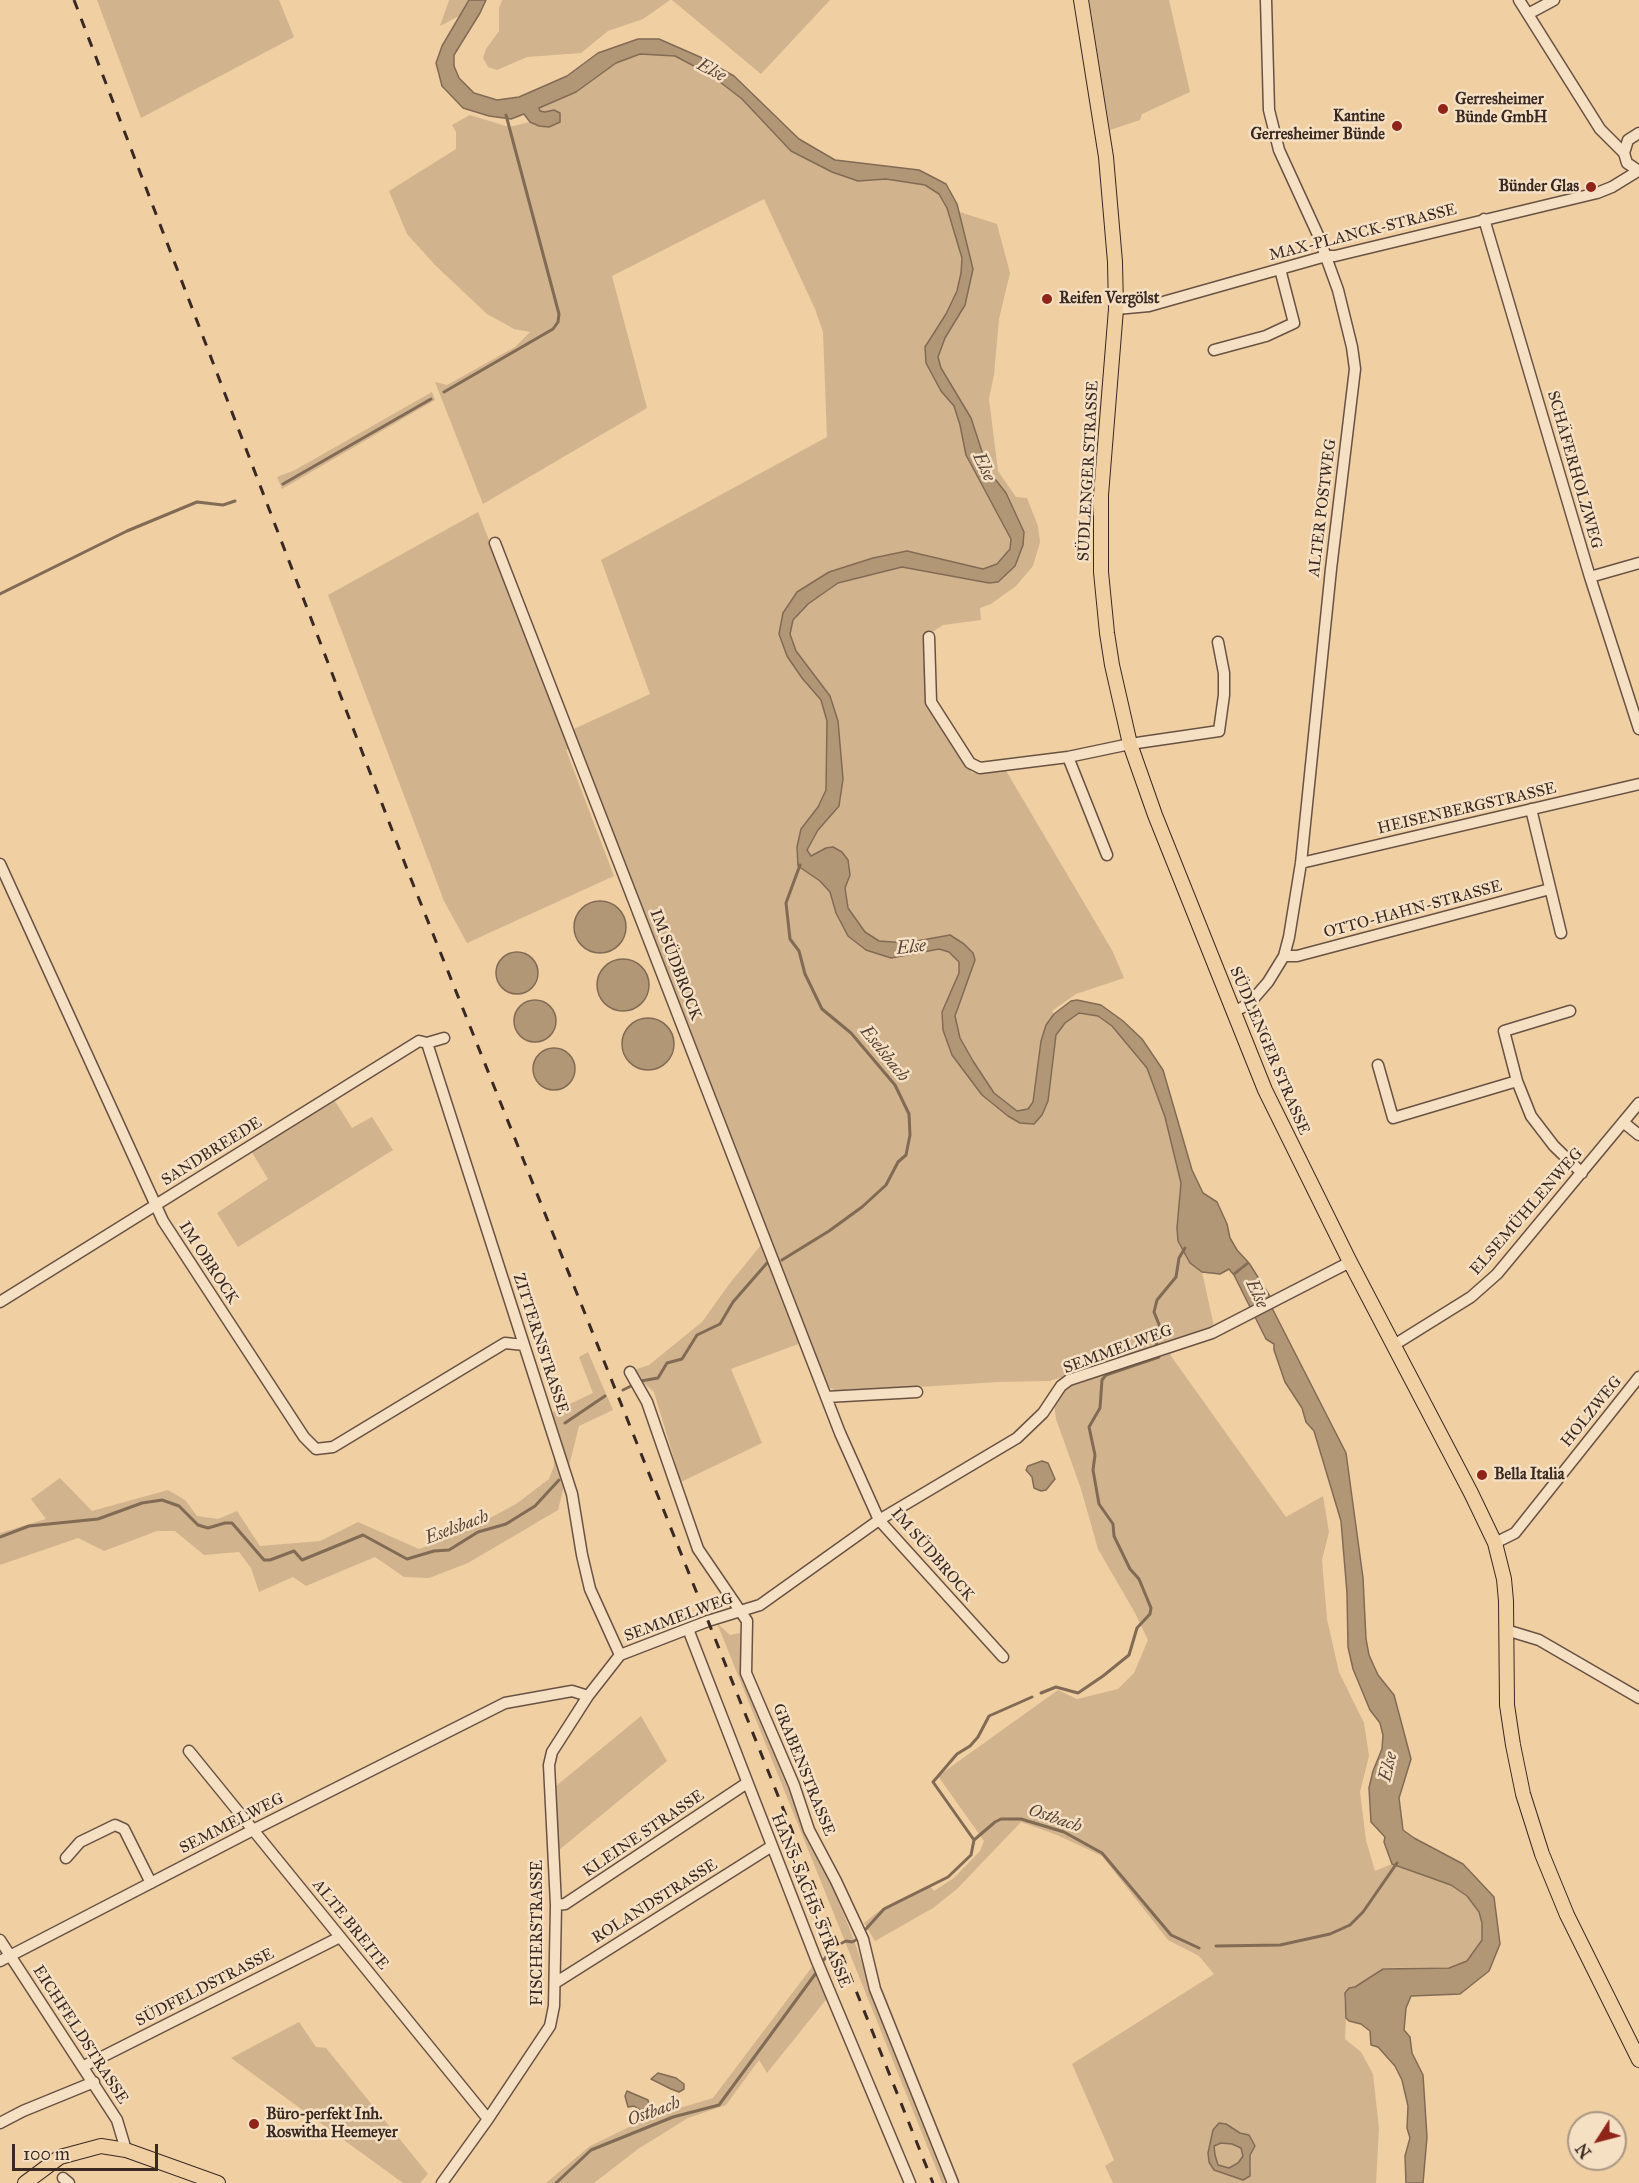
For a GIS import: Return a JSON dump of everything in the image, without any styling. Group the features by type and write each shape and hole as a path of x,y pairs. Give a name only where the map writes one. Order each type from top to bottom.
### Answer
{"main road":[{"name":"SÜDLENGER STRASSE","path":"1081,0 1106,157 1113,218 1116,309 1101,495 1101,572 1112,665 1130,744 1155,815 1265,1090 1350,1262 1471,1492 1495,1543 1504,1578 1507,1705 1521,1784 1534,1832 1567,1915 1639,2060"},
{"path":"25,2183 60,2157 101,2146 126,2150 218,2183"}],"street":[{"name":"ALTER POSTWEG","path":"1233,1012 1256,998 1284,956 1289,937 1301,863 1331,568 1355,369 1338,290 1326,256 1279,150 1269,110 1266,0"},
{"path":"1520,0 1600,129 1625,156 1630,166 1639,171"},
{"path":"1528,14 1554,0"},
{"path":"1600,129 1609,135 1628,140 1639,134"},
{"path":"1617,183 1628,140"},
{"name":"MAX-PLANCK-STRASSE","path":"1116,309 1149,306 1326,256 1335,256 1597,193 1639,171"},
{"name":"SCHÄFERHOLZWEG","path":"1484,219 1590,577 1639,729"},
{"path":"1214,350 1266,336 1294,323 1280,269"},
{"name":"IM SÜDBROCK","path":"495,543 826,1398 879,1520 1003,1657"},
{"path":"1590,577 1639,563"},
{"path":"929,637 931,702 970,763 980,768 1068,757 1130,744 1220,731 1224,673 1218,642"},
{"path":"1068,757 1107,855"},
{"name":"HEISENBERGSTRASSE","path":"1301,863 1639,784"},
{"path":"1531,809 1561,933"},
{"name":"IM OBROCK","path":"0,864 163,1221 304,1437 316,1449 333,1447 504,1343 525,1345"},
{"name":"OTTO-HAHN-STRASSE","path":"1284,956 1297,956 1550,889"},
{"path":"1570,1011 1504,1031 1517,1081 1531,1116 1554,1146 1582,1173"},
{"name":"SANDBREEDE","path":"0,1302 419,1041 427,1043 444,1038"},
{"name":"ZITTERNSTRASSE","path":"427,1043 572,1494 590,1589 620,1655"},
{"path":"1378,1065 1393,1118 1517,1081"},
{"name":"ELSEMÜHLENWEG","path":"1394,1345 1471,1297 1497,1274 1639,1103"},
{"path":"1623,1122 1639,1134"},
{"name":"SEMMELWEG","path":"0,1961 505,1703 572,1691 588,1696 620,1655 760,1605 879,1520 1017,1438 1044,1413 1061,1386 1069,1380 1212,1333 1350,1262"},
{"name":"GRABENSTRASSE","path":"630,1372 646,1402 698,1549 747,1621 747,1673 794,1785 809,1830 863,1939 875,1989 953,2183"},
{"name":"HOLZWEG","path":"1495,1543 1515,1533 1639,1377"},
{"path":"826,1398 917,1392"},
{"name":"HANS-SACHS-STRASSE","path":"688,1629 772,1846 910,2183"},
{"path":"1506,1630 1539,1640 1639,1698"},
{"name":"FISCHERSTRASSE","path":"442,2183 550,2026 554,2006 556,1905 549,1765 552,1752 588,1696"},
{"name":"ALTE BREITE","path":"189,1751 488,2119"},
{"name":"KLEINE STRASSE","path":"556,1905 565,1904 747,1783"},
{"path":"66,1858 80,1842 115,1825 124,1829 151,1883"},
{"name":"ROLANDSTRASSE","path":"555,1983 772,1846"},
{"name":"SÜDFELDSTRASSE","path":"84,2066 340,1937"},
{"name":"EICHFELDSTRASSE","path":"0,1940 84,2066 120,2125 126,2150"},
{"path":"0,2123 23,2111 94,2082"}],"shaded area":[{"path":"97,0 279,0 294,37 141,118"},
{"path":"449,0 469,0 461,15 440,26"},
{"path":"502,0 670,0 643,19 608,31 581,53 527,57 497,70 488,67 483,58 486,49 499,31 499,8"},
{"path":"672,0 830,0 761,74"},
{"path":"1089,0 1169,0 1190,92 1142,114 1140,120 1110,130"},
{"path":"640,54 675,56 711,75 742,99 791,151 858,180 886,179 925,185 939,194 947,208 997,224 1010,273 999,319 994,375 989,399 998,471 1016,497 1027,498 1038,526 1040,542 1033,566 1016,586 991,604 980,608 981,620 943,625 923,638 925,704 972,773 1005,769 1113,952 1124,978 1076,994 1052,1011 1054,1015 1078,1013 1098,1016 1112,1026 1147,1068 1165,1118 1181,1183 1177,1228 1190,1263 1202,1272 1214,1326 1050,1381 839,1392 826,1386 579,743 566,750 614,876 467,943 444,901 328,595 478,512 565,733 650,694 601,560 827,437 823,332 815,309 764,199 612,276 647,408 483,504 435,382 447,385 515,347 530,332 514,329 487,314 435,265 407,234 389,191 456,149 456,132 452,125 470,115 509,127 530,122 539,126 554,110 545,113 538,108 576,92 616,63"},
{"path":"432,392 435,400 282,489 277,477 295,470"},
{"path":"333,1098 352,1128 372,1117 393,1150 238,1247 217,1213 268,1179 250,1149"},
{"path":"761,1245 801,1343 731,1369 762,1443 681,1482 654,1392 634,1370 649,1365 702,1322"},
{"path":"1170,1351 1171,1356 1286,1517 1323,1496 1329,1532 1322,1560 1327,1619 1339,1672 1364,1723 1369,1756 1360,1792 1366,1840 1375,1871 1392,1864 1451,1885 1467,1897 1478,1912 1482,1923 1482,1939 1467,1961 1449,1967 1383,1968 1355,1987 1349,1988 1344,1998 1345,2039 1361,2052 1373,2074 1379,2128 1376,2183 1113,2183 1105,2166 1114,2160 1072,2064 1214,1974 1199,1956 1168,1940 1102,1856 1057,1835 1021,1822 957,1889 933,1908 875,1941 864,1923 884,1907 929,1885 934,1891 954,1878 980,1851 984,1841 938,1776 1058,1690 1077,1699 1118,1689 1134,1673 1148,1640 1098,1549 1081,1489 1056,1419 1054,1403 1062,1391 1074,1382","holes":["1225,2124 1233,2130 1249,2135 1251,2167 1243,2180 1214,2170 1213,2130"]},
{"path":"588,1352 613,1410 579,1426 558,1510 468,1563 429,1578 404,1577 375,1557 306,1586 293,1577 259,1592 251,1568 239,1552 204,1555 175,1531 157,1531 104,1551 78,1538 0,1565 0,1533 46,1519 31,1499 60,1478 92,1511 168,1490 185,1500 197,1516 218,1519 237,1511 260,1546 320,1541 358,1522 419,1549 460,1534 516,1504 549,1479 554,1466 553,1412 593,1393 579,1357"},
{"path":"717,1623 730,1635 740,1633 741,1667 851,1932 884,2025 948,2183 942,2183"},
{"path":"641,1716 667,1761 559,1850 556,1786"},
{"path":"815,1963 829,1996 767,2073 759,2060 726,2105 688,2118 638,2149 594,2183 546,2183 590,2146 650,2117 713,2098"},
{"path":"299,2022 316,2047 326,2048 428,2174 420,2183 403,2183 231,2058"},
{"path":"1221,2143 1241,2148 1243,2156 1238,2163 1229,2168 1218,2165 1214,2146"}],"water":[{"name":"Else","path":"469,0 486,0 454,55 454,66 459,78 474,93 497,100 519,97 567,76 598,53 638,39 659,39 700,57 734,76 799,139 835,160 919,170 946,184 957,204 973,269 965,305 945,338 938,357 941,368 971,418 988,470 1006,493 1024,532 1023,545 1015,566 998,582 989,583 902,567 838,583 808,604 793,620 790,634 796,651 830,696 838,721 843,779 839,806 818,830 807,850 811,856 833,847 842,852 848,860 850,875 845,888 848,908 865,932 879,941 906,943 950,935 973,953 975,960 955,1016 960,1038 994,1093 1017,1111 1028,1109 1033,1102 1041,1041 1046,1025 1054,1014 1071,1001 1101,1005 1142,1039 1163,1070 1192,1170 1203,1193 1217,1202 1227,1224 1230,1238 1248,1262 1233,1274 1229,1269 1220,1274 1202,1272 1190,1263 1178,1241 1181,1183 1165,1117 1147,1068 1112,1026 1098,1016 1079,1013 1065,1023 1056,1035 1048,1101 1042,1115 1034,1124 1020,1123 982,1095 952,1055 943,1030 942,1012 959,973 959,962 949,952 939,949 891,958 866,950 848,936 836,913 830,892 820,881 798,866 797,847 801,829 818,807 826,790 827,721 821,700 787,656 779,634 783,613 797,592 829,572 873,558 907,551 983,569 997,564 1010,549 1011,539 966,455 954,406 941,391 926,363 925,347 946,314 957,291 961,273 962,258 947,208 939,194 925,185 886,179 858,181 832,172 791,151 742,99 711,75 675,56 640,54 616,63 576,92 539,108 540,111 554,110 560,113 560,122 549,127 530,122 524,114 511,119 489,116 463,108 442,86 436,63 442,46"},
{"path":"595,901 605,901 619,908 626,927 619,946 605,953 595,953 585,949 578,942 574,932 574,922 578,912 585,905"},
{"path":"517,952 532,958 538,973 532,988 517,994 502,988 496,973 502,958"},
{"path":"618,959 628,959 642,966 649,985 642,1004 628,1011 618,1011 608,1007 601,1000 597,990 597,980 601,970 608,963"},
{"path":"535,1000 550,1006 556,1021 550,1036 535,1042 520,1036 514,1021 520,1006"},
{"path":"643,1018 653,1018 667,1025 674,1044 667,1063 653,1070 643,1070 633,1066 626,1059 622,1049 622,1039 626,1029 633,1022"},
{"path":"554,1048 569,1054 575,1069 569,1084 554,1090 539,1084 533,1069 539,1054"},
{"name":"Else","path":"1249,1263 1271,1298 1272,1308 1346,1453 1363,1578 1369,1655 1378,1675 1394,1695 1411,1759 1399,1798 1403,1830 1463,1864 1494,1897 1500,1944 1489,1971 1460,1994 1411,1996 1406,2008 1404,2030 1410,2037 1412,2053 1423,2075 1427,2137 1423,2183 1406,2183 1405,2156 1410,2138 1407,2128 1408,2106 1402,2080 1395,2066 1378,2047 1371,2045 1370,2031 1361,2024 1346,2018 1345,1993 1349,1988 1355,1987 1383,1969 1449,1968 1467,1961 1482,1940 1482,1923 1479,1912 1467,1896 1451,1885 1392,1864 1384,1842 1385,1837 1371,1822 1369,1788 1382,1749 1383,1735 1380,1723 1370,1710 1353,1669 1348,1647 1347,1593 1341,1521 1314,1431 1306,1422 1302,1408 1285,1382 1274,1344 1266,1339 1234,1275"},
{"path":"1042,1461 1048,1463 1055,1479 1046,1490 1041,1491 1034,1488 1032,1477 1026,1470 1028,1466"},
{"path":"658,2073 676,2078 684,2084 684,2089 679,2092 651,2079"},
{"path":"627,2091 648,2100 651,2113 643,2112 634,2106 628,2107 625,2096"},
{"path":"1219,2123 1249,2135 1255,2146 1250,2155 1250,2176 1243,2180 1214,2170 1209,2162 1208,2153 1213,2130","holes":["1221,2143 1241,2148 1243,2156 1238,2163 1229,2168 1218,2165 1214,2146"]}],"waterway":[{"path":"444,392 553,329 558,322 559,314 506,115"},
{"path":"283,484 431,399"},
{"path":"0,594 127,531 197,502 223,505 235,501"},
{"name":"Eselsbach","path":"782,1260 829,1231 862,1207 886,1185 898,1162 906,1155 910,1135 909,1114 895,1085 851,1033 822,1009 805,974 799,951 790,939 786,903 800,865"},
{"path":"1156,1346 1160,1327 1154,1312 1157,1300 1176,1277 1179,1258 1185,1248"},
{"name":"Eselsbach","path":"641,1381 658,1378 667,1363 682,1359 697,1335 720,1324 733,1302 767,1263"},
{"path":"1041,1693 1056,1687 1078,1693 1103,1676 1129,1655 1137,1628 1150,1614 1151,1608 1139,1579 1130,1569 1114,1536 1113,1524 1099,1504 1093,1470 1095,1455 1089,1427 1100,1408 1102,1380 1106,1375 1159,1357"},
{"name":"Eselsbach","path":"623,1390 633,1385"},
{"name":"Eselsbach","path":"565,1423 605,1396"},
{"name":"Eselsbach","path":"0,1537 29,1526 98,1519 142,1503 162,1500 179,1506 198,1525 208,1528 232,1523 264,1560 294,1551 302,1560 363,1535 407,1559 434,1551 449,1550 478,1532 506,1524 535,1506 559,1480"},
{"path":"974,1840 933,1782 957,1754 970,1746 978,1737 989,1716 1032,1697"},
{"name":"Ostbach","path":"866,1929 884,1909 948,1877 971,1855 974,1840 995,1822 1001,1819 1021,1819 1064,1832 1102,1853 1171,1935 1199,1948"},
{"name":"Ostbach","path":"1216,1946 1280,1945 1330,1934 1350,1925 1363,1912 1397,1863"},
{"name":"Ostbach","path":"842,1943 856,1940"},
{"name":"Ostbach","path":"823,1961 830,1951"},
{"name":"Ostbach","path":"556,2183 591,2150 673,2117 719,2105 816,1973"}],"railway":[{"path":"74,0 407,869 933,2183"}],"place":[{"name":"Gerresheimer Bünde GmbH","path":"1443,109"},
{"name":"Kantine Gerresheimer Bünde","path":"1397,126"},
{"name":"Bünder Glas","path":"1591,187"},
{"name":"Reifen Vergölst","path":"1047,299"},
{"name":"Bella Italia","path":"1482,1475"},
{"name":"Büro-perfekt Inh. Roswitha Heemeyer","path":"254,2124"}]}
